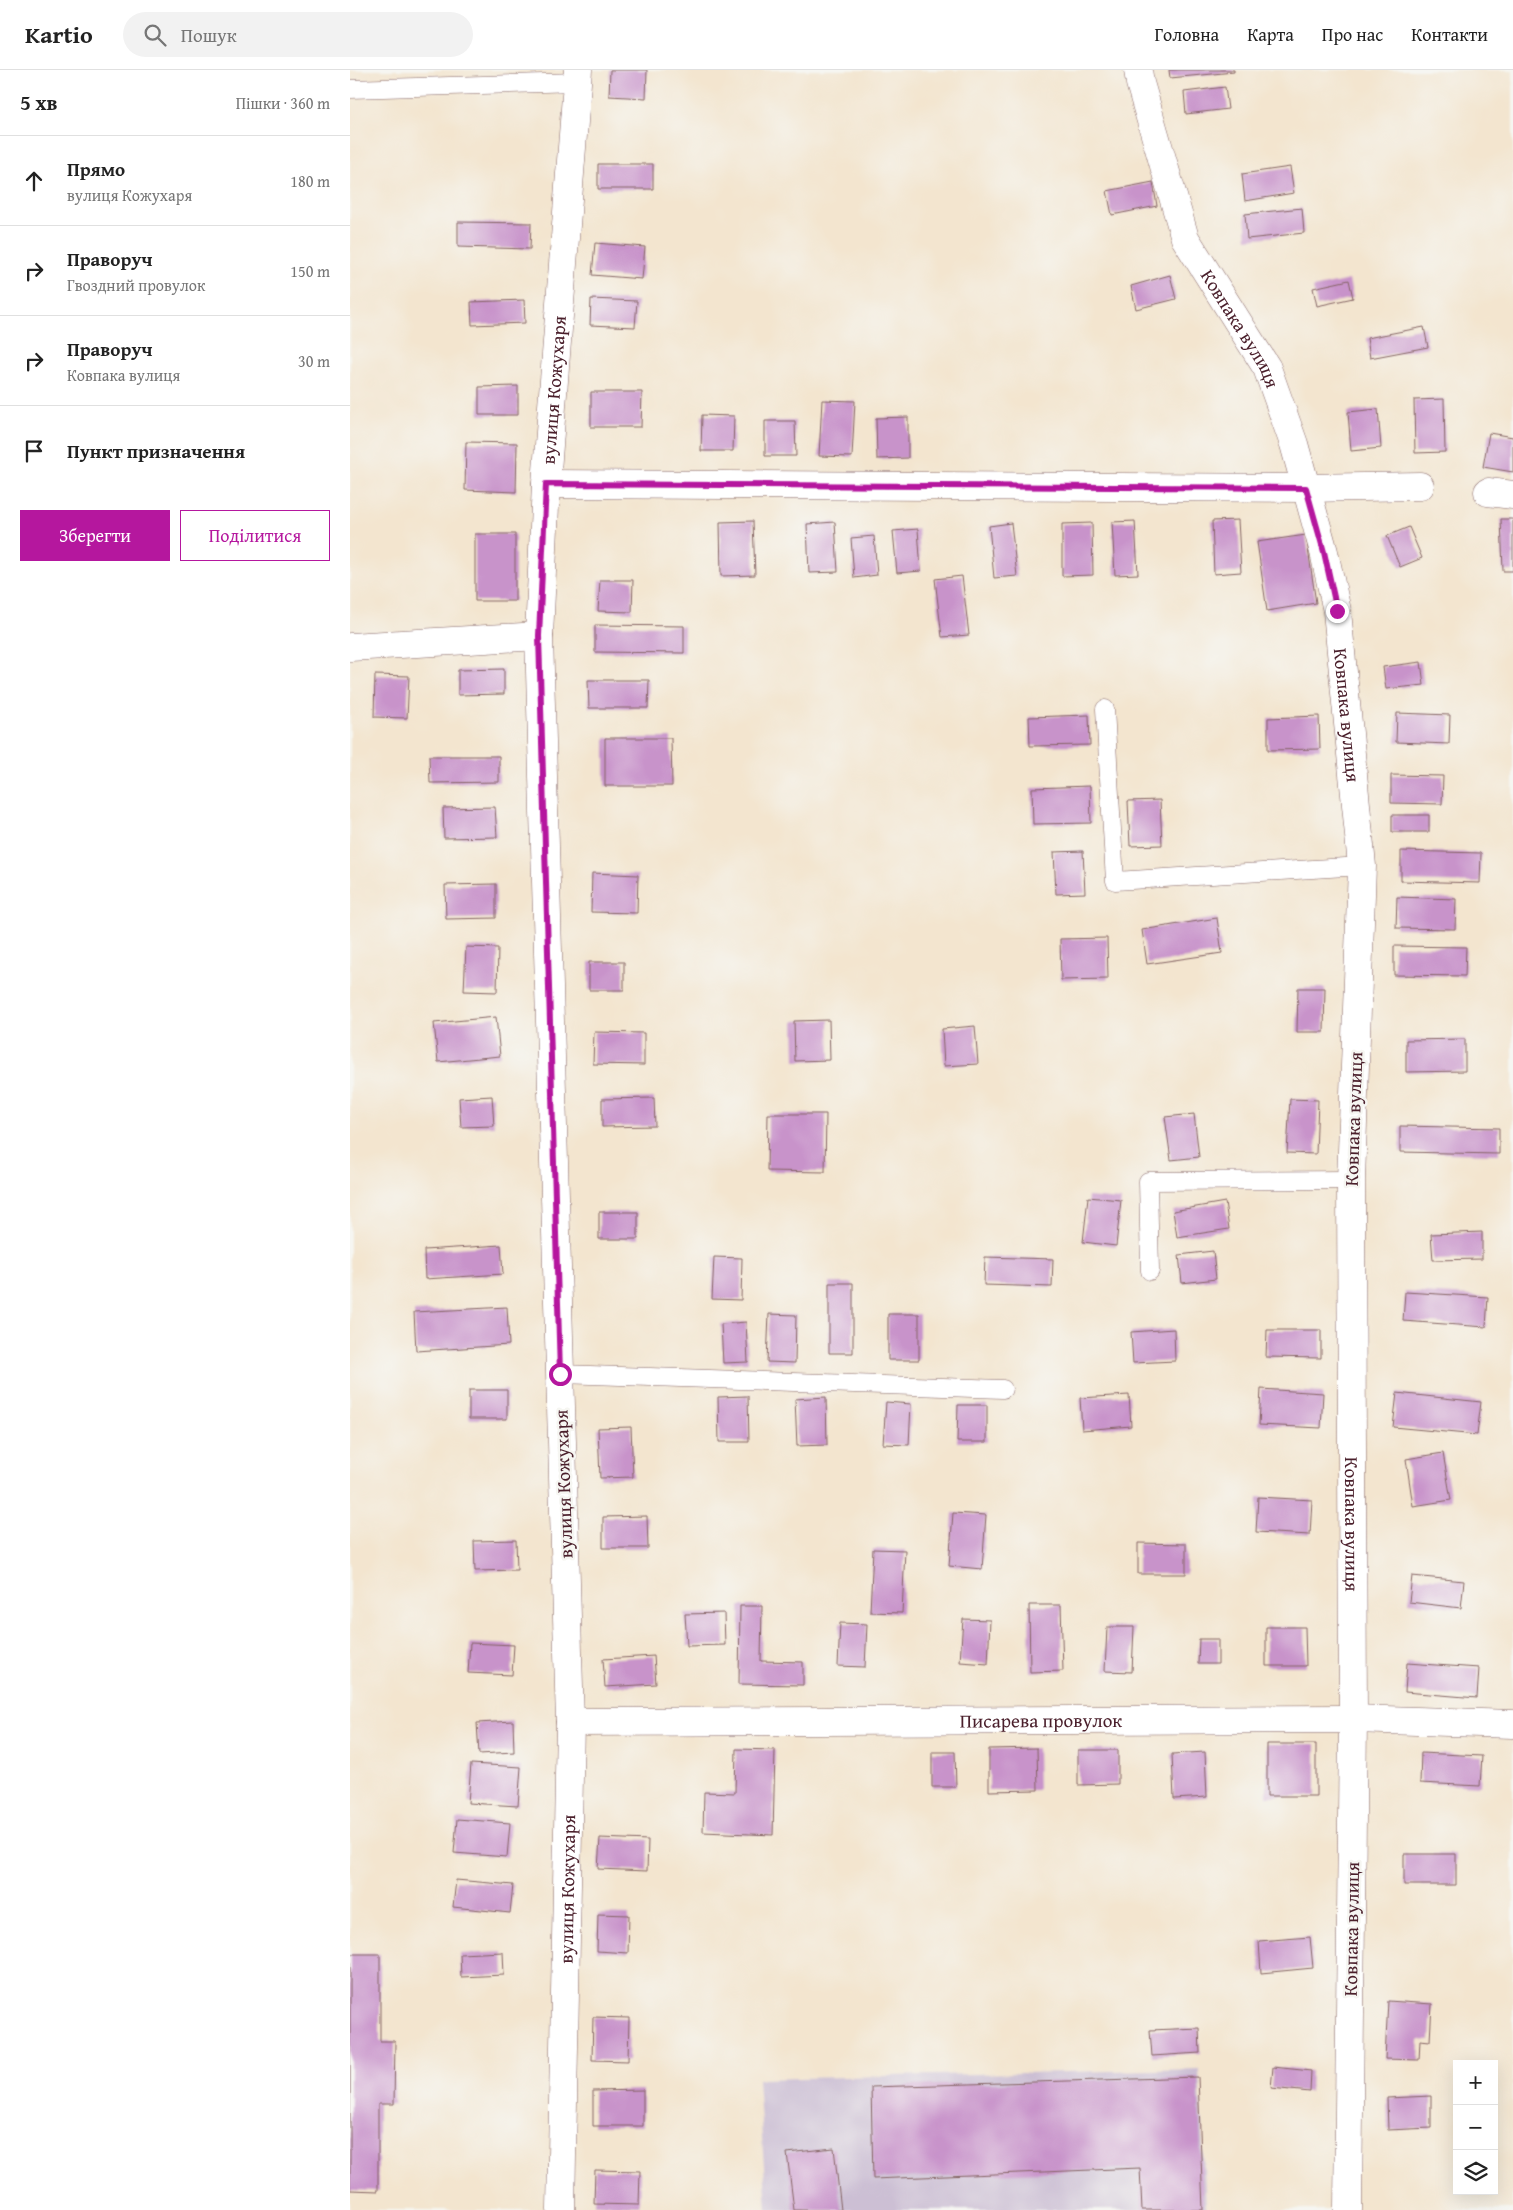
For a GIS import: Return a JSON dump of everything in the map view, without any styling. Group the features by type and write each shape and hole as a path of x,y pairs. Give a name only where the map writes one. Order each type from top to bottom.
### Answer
{"street":[{"name":"Ковпака вулиця","path":"1138,70 1140,83 1185,238 1267,368 1294,444 1324,552 1337,611 1362,866 1351,1180 1353,1719 1348,2210"},
{"name":"вулиця Кожухаря","path":"561,2210 570,1722 539,636 546,484 577,76"},
{"path":"546,484 1306,488 1420,486"},
{"path":"350,647 539,636"},
{"name":"Писарева провулок","path":"570,1722 1353,1719 1513,1724"}],"lane":[{"path":"350,89 577,76"},
{"path":"1104,709 1115,881 1362,866"},
{"path":"1150,1271 1148,1181 1351,1180"},
{"path":"560,1374 1003,1389"}],"shaded area":[{"path":"1199,2069 1206,2210 767,2210 758,2079"}],"building":[{"path":"610,70 647,70 646,98 609,96"},
{"path":"1169,70 1234,70 1234,72 1170,78"},
{"path":"1225,87 1228,109 1186,114 1184,92"},
{"path":"598,164 653,164 653,189 598,189"},
{"path":"1290,167 1294,193 1245,201 1242,174"},
{"path":"1153,182 1157,206 1112,215 1107,191"},
{"path":"1302,208 1304,233 1247,239 1245,214"},
{"path":"458,222 531,223 530,249 458,247"},
{"path":"595,243 645,247 642,279 592,275"},
{"path":"1170,275 1176,299 1136,309 1131,286"},
{"path":"1349,280 1353,298 1317,306 1313,288"},
{"path":"591,299 637,301 635,327 590,325"},
{"path":"524,300 525,323 472,325 471,302"},
{"path":"1424,327 1428,347 1370,358 1367,338"},
{"path":"518,386 518,415 479,415 479,387"},
{"path":"591,392 642,392 641,427 591,427"},
{"path":"1444,399 1445,452 1415,453 1414,400"},
{"path":"822,400 855,401 852,457 819,456"},
{"path":"1378,409 1381,448 1351,451 1348,412"},
{"path":"702,415 734,416 733,451 701,451"},
{"path":"908,417 908,458 877,459 876,418"},
{"path":"765,421 795,421 796,456 765,456"},
{"path":"1489,433 1513,437 1513,472 1483,467"},
{"path":"466,442 517,443 516,492 465,490"},
{"path":"1501,519 1513,519 1513,571 1503,571"},
{"path":"1238,520 1241,572 1214,574 1212,521"},
{"path":"753,521 755,575 721,576 720,522"},
{"path":"1135,521 1138,574 1115,575 1112,522"},
{"path":"835,522 838,572 809,573 807,524"},
{"path":"1011,523 1017,576 994,578 989,526"},
{"path":"1092,523 1093,575 1062,576 1062,524"},
{"path":"1409,527 1422,558 1400,567 1387,536"},
{"path":"918,529 921,571 897,573 893,531"},
{"path":"475,534 515,534 515,601 475,601"},
{"path":"1306,535 1316,603 1267,611 1257,542"},
{"path":"874,536 877,575 854,578 851,538"},
{"path":"962,576 969,635 942,637 935,579"},
{"path":"600,580 633,580 632,612 598,611"},
{"path":"595,625 684,626 684,653 595,652"},
{"path":"1421,662 1424,685 1386,689 1383,667"},
{"path":"504,669 504,694 458,695 458,670"},
{"path":"375,675 409,676 407,718 374,717"},
{"path":"588,680 649,680 648,708 589,708"},
{"path":"1397,713 1450,715 1449,744 1396,742"},
{"path":"1089,715 1090,745 1030,746 1029,717"},
{"path":"1319,716 1320,749 1268,750 1268,718"},
{"path":"605,738 671,738 672,786 605,786"},
{"path":"429,756 499,756 499,782 430,783"},
{"path":"1391,775 1443,776 1442,804 1391,803"},
{"path":"1090,786 1091,823 1033,824 1032,788"},
{"path":"1160,800 1162,845 1130,846 1128,801"},
{"path":"495,807 497,837 444,838 443,808"},
{"path":"1392,815 1429,815 1429,832 1392,832"},
{"path":"1083,851 1085,893 1056,894 1054,852"},
{"path":"1401,851 1481,853 1480,883 1401,881"},
{"path":"592,873 638,875 637,913 591,912"},
{"path":"496,884 496,918 446,919 445,885"},
{"path":"1397,897 1456,899 1455,929 1396,928"},
{"path":"1217,918 1222,953 1147,964 1142,930"},
{"path":"1107,938 1108,979 1061,980 1060,939"},
{"path":"1394,946 1466,947 1465,976 1394,975"},
{"path":"466,947 498,948 497,992 464,991"},
{"path":"589,962 624,962 624,990 589,990"},
{"path":"1298,988 1325,988 1324,1032 1297,1032"},
{"path":"496,1017 500,1056 438,1062 434,1023"},
{"path":"829,1020 830,1060 795,1061 794,1021"},
{"path":"975,1026 978,1064 944,1066 942,1029"},
{"path":"594,1032 644,1033 644,1065 593,1064"},
{"path":"1465,1039 1465,1071 1406,1072 1406,1040"},
{"path":"492,1096 494,1126 461,1127 459,1098"},
{"path":"654,1098 655,1126 602,1127 602,1099"},
{"path":"1290,1099 1318,1100 1316,1154 1287,1153"},
{"path":"768,1114 826,1114 825,1172 767,1171"},
{"path":"1194,1114 1199,1157 1171,1160 1165,1117"},
{"path":"1400,1126 1499,1128 1499,1154 1400,1152"},
{"path":"1088,1197 1121,1200 1116,1246 1083,1242"},
{"path":"1225,1202 1229,1229 1177,1237 1173,1211"},
{"path":"599,1212 638,1212 638,1239 599,1239"},
{"path":"1482,1232 1482,1259 1433,1260 1431,1234"},
{"path":"501,1245 503,1274 425,1279 424,1250"},
{"path":"1213,1251 1216,1279 1182,1283 1179,1255"},
{"path":"714,1257 742,1258 741,1300 712,1299"},
{"path":"985,1257 1053,1259 1052,1287 984,1285"},
{"path":"829,1283 853,1283 853,1353 829,1353"},
{"path":"1405,1292 1488,1297 1486,1327 1403,1321"},
{"path":"507,1307 509,1345 416,1351 414,1312"},
{"path":"769,1314 796,1315 795,1363 767,1362"},
{"path":"888,1314 919,1314 919,1360 888,1360"},
{"path":"746,1322 748,1362 723,1363 721,1324"},
{"path":"1174,1329 1175,1361 1133,1363 1131,1332"},
{"path":"1267,1330 1321,1330 1321,1358 1266,1357"},
{"path":"1261,1389 1323,1393 1321,1428 1259,1425"},
{"path":"469,1390 507,1390 507,1419 469,1419"},
{"path":"1397,1393 1481,1402 1477,1435 1393,1427"},
{"path":"1129,1395 1131,1426 1082,1430 1080,1398"},
{"path":"748,1396 749,1442 719,1442 718,1397"},
{"path":"826,1397 827,1445 797,1446 795,1399"},
{"path":"886,1402 911,1404 909,1445 883,1444"},
{"path":"958,1405 987,1405 987,1442 957,1442"},
{"path":"631,1427 633,1477 600,1478 598,1428"},
{"path":"1443,1453 1451,1500 1413,1506 1406,1459"},
{"path":"1258,1497 1312,1500 1310,1535 1256,1532"},
{"path":"953,1513 986,1515 982,1569 949,1566"},
{"path":"647,1516 648,1548 603,1548 603,1517"},
{"path":"516,1540 517,1570 475,1571 474,1541"},
{"path":"1138,1543 1186,1544 1186,1574 1138,1574"},
{"path":"873,1549 905,1550 902,1613 870,1612"},
{"path":"1412,1576 1464,1581 1461,1608 1409,1602"},
{"path":"1029,1605 1061,1605 1063,1671 1030,1672"},
{"path":"740,1606 762,1606 761,1661 803,1662 803,1685 739,1684"},
{"path":"724,1613 725,1645 687,1646 685,1614"},
{"path":"963,1619 990,1620 988,1664 960,1662"},
{"path":"840,1623 867,1624 865,1667 838,1666"},
{"path":"1107,1627 1134,1627 1132,1672 1105,1671"},
{"path":"1266,1627 1305,1627 1306,1666 1266,1666"},
{"path":"1199,1639 1218,1639 1218,1664 1198,1664"},
{"path":"470,1643 514,1645 512,1675 468,1673"},
{"path":"654,1656 656,1684 605,1687 603,1659"},
{"path":"1407,1663 1479,1668 1477,1698 1405,1692"},
{"path":"513,1721 514,1752 479,1754 477,1723"},
{"path":"1267,1744 1316,1744 1316,1796 1267,1796"},
{"path":"1037,1748 1038,1790 989,1791 989,1749"},
{"path":"736,1749 775,1750 773,1835 703,1832 704,1792 735,1793"},
{"path":"1078,1750 1118,1750 1118,1784 1078,1785"},
{"path":"932,1752 955,1752 956,1787 932,1787"},
{"path":"1205,1752 1207,1797 1174,1799 1172,1754"},
{"path":"1421,1753 1482,1756 1480,1786 1420,1783"},
{"path":"471,1764 521,1767 518,1806 468,1803"},
{"path":"457,1819 510,1823 507,1857 454,1853"},
{"path":"600,1838 648,1840 647,1871 598,1869"},
{"path":"1404,1854 1456,1854 1456,1885 1404,1885"},
{"path":"456,1880 513,1885 510,1913 453,1907"},
{"path":"598,1914 629,1915 628,1953 597,1951"},
{"path":"1310,1937 1313,1968 1261,1973 1259,1941"},
{"path":"503,1952 504,1975 461,1977 460,1954"},
{"path":"350,1954 380,1954 380,2041 395,2041 394,2104 378,2104 378,2191 350,2190"},
{"path":"1388,2001 1432,2004 1430,2041 1420,2040 1419,2060 1385,2059"},
{"path":"593,2017 629,2018 628,2061 592,2060"},
{"path":"1199,2028 1200,2053 1152,2056 1150,2030"},
{"path":"1273,2067 1311,2071 1310,2092 1271,2088"},
{"path":"1198,2077 1203,2210 1142,2210 1140,2168 873,2179 871,2087"},
{"path":"643,2090 643,2126 593,2126 593,2091"},
{"path":"1431,2096 1431,2128 1388,2130 1387,2098"},
{"path":"834,2148 841,2210 794,2210 787,2153"},
{"path":"595,2170 640,2171 639,2205 594,2204"}],"route":[{"path":"560,1374 539,636 546,484 1306,488 1324,552 1337,611"}]}
